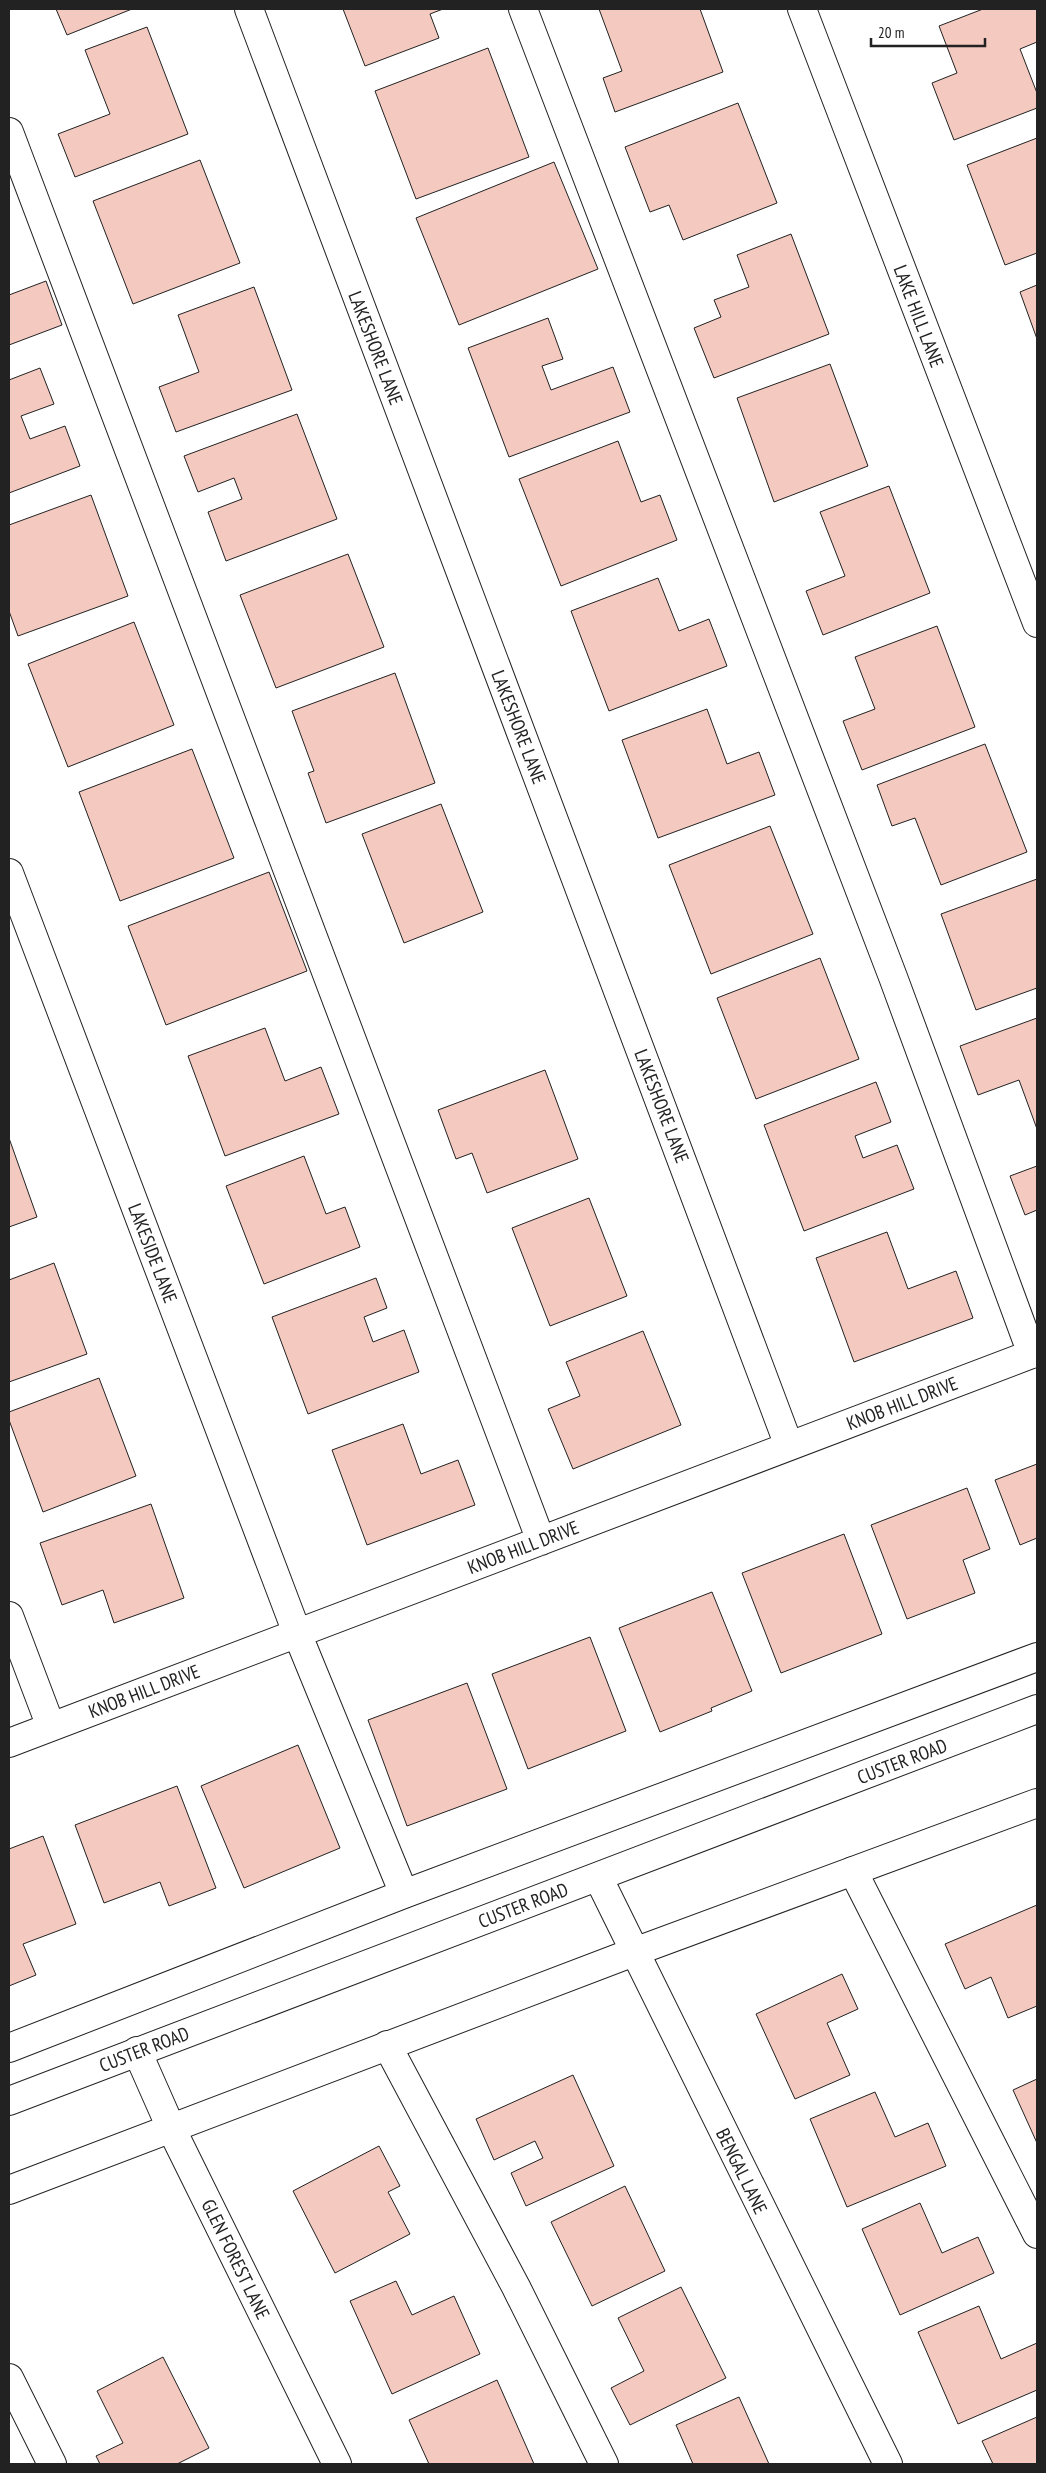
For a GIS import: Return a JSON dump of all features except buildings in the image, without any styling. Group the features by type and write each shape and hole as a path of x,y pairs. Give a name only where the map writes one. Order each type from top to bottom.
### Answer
{"street":[{"name":"LAKESHORE LANE","path":"249,9 789,1446"},
{"path":"523,9 1035,1353"},
{"name":"LAKE HILL LANE","path":"802,9 1037,623"},
{"path":"9,132 540,1541"},
{"name":"LAKESIDE LANE","path":"9,873 297,1633 404,1894"},
{"name":"KNOB HILL DRIVE","path":"9,1742 1035,1353"},
{"path":"9,1616 51,1726"},
{"path":"9,2048 404,1894 1037,1657"},
{"name":"CUSTER ROAD","path":"9,2100 1037,1709"},
{"path":"9,2190 634,1952 1037,1803"},
{"path":"853,1871 1037,2234"},
{"name":"BENGAL LANE","path":"598,1877 888,2464"},
{"path":"387,2046 516,2287 604,2464"},
{"name":"GLEN FOREST LANE","path":"137,2051 171,2128 337,2464"},
{"path":"9,2378 52,2464"}]}
